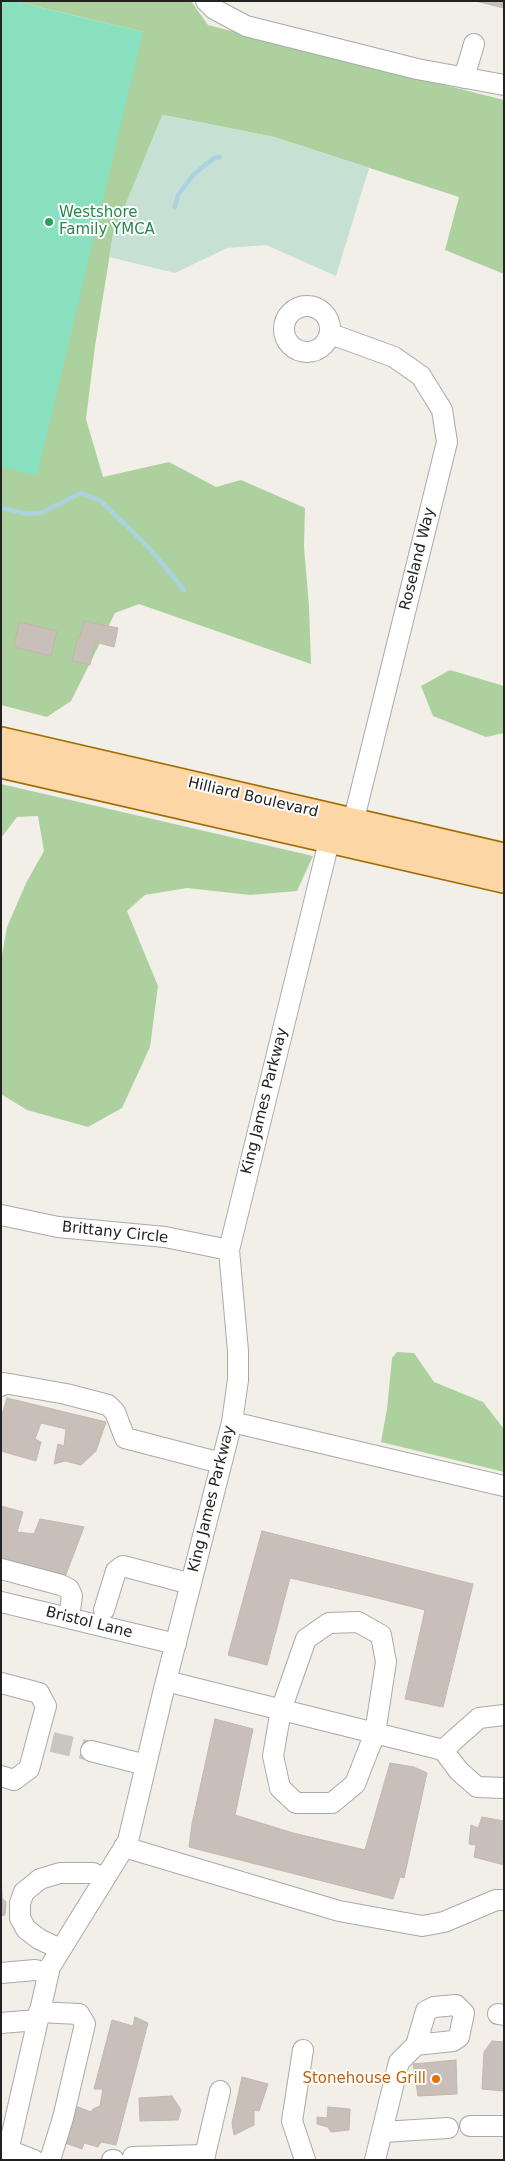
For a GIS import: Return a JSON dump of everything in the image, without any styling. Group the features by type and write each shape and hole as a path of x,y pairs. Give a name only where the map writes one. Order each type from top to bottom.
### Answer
{"main road":[{"name":"Hilliard Boulevard","path":"1,740 504,856"},
{"name":"Hilliard Boulevard","path":"1,766 504,880"}],"street":[{"path":"206,1 214,9 246,26 418,69 504,85"},
{"path":"464,78 474,44"},
{"name":"Roseland Way","path":"330,334 394,357 421,376 442,410 447,442 338,843"},
{"name":"King James Parkway","path":"7,2155 10,2104 38,2016 50,1967 128,1840 166,1680 232,1422 238,1380 238,1352 229,1250 338,843"},
{"name":"Brittany Circle","path":"1,1215 58,1227 165,1236 229,1250"},
{"path":"1,1386 4,1383 66,1394 108,1405 115,1412 125,1438 221,1463"},
{"path":"232,1422 504,1486"},
{"path":"104,1610 116,1571 123,1566 191,1584"},
{"path":"1,1568 61,1585 69,1590 72,1596 69,1618"},
{"name":"Bristol Lane","path":"1,1602 176,1644"},
{"path":"329,1622 358,1622 381,1635 386,1662 375,1733 355,1784 332,1803 296,1803 280,1788 273,1756 281,1710 306,1639 329,1622"},
{"path":"166,1680 443,1750 459,1771 477,1787 504,1788"},
{"path":"1,1683 39,1693 46,1706 44,1740 29,1769 14,1780 1,1776"},
{"path":"443,1750 479,1718 504,1715"},
{"path":"91,1751 146,1765"},
{"path":"124,1847 338,1910 422,1926 444,1922 496,1900 504,1900"},
{"path":"60,1949 26,1929 20,1918 20,1903 24,1892 40,1879 60,1874 92,1873 104,1879"},
{"path":"1,1974 35,1970 48,1974"},
{"path":"1,2023 38,2016 80,2014 85,2024 63,2118 50,2160"},
{"path":"375,2160 399,2062 416,2045"},
{"path":"303,2050 292,2121 305,2160"},
{"path":"132,2160 133,2157 205,2157 220,2091"},
{"path":"470,2126 504,2126"},
{"path":"382,2132 448,2128"},
{"path":"7,2155 34,2160"}],"green space":[{"name":"Westshore Family YMCA","path":"1,1 14,1 143,32 37,476 1,467"},
{"path":"14,1 191,1 208,25 504,100 504,274 445,250 459,197 274,137 163,115 113,235 95,346 86,419 103,477 169,462 216,487 241,480 305,508 304,547 311,664 139,604 115,613 71,701 47,717 1,705 1,353 143,32"},
{"path":"162,115 274,137 369,168 336,276 266,245 227,248 175,273 109,257 113,235"},
{"path":"450,670 504,686 504,733 486,737 433,716 421,686"},
{"path":"1,784 313,856 297,891 250,895 187,888 145,895 127,911 158,986 150,1047 122,1108 88,1127 27,1110 1,1094 1,960 7,927 26,883 44,851 38,816 17,817 1,838"},
{"path":"397,1352 414,1353 434,1382 483,1402 504,1429 504,1472 381,1442 387,1409 392,1358"}],"building":[{"path":"475,1 504,1 504,8"},
{"path":"84,621 118,628 114,647 95,642 90,665 72,661"},
{"path":"19,622 57,631 51,656 14,647"},
{"path":"7,1398 106,1422 96,1451 81,1465 65,1461 54,1464 58,1444 64,1446 66,1429 41,1423 35,1439 41,1442 36,1461 1,1451 1,1418"},
{"path":"1,1506 23,1512 17,1532 34,1534 40,1519 84,1527 65,1577 1,1560"},
{"path":"262,1531 473,1584 443,1707 405,1699 425,1610 369,1596 290,1578 267,1665 228,1655"},
{"path":"215,1719 253,1729 235,1815 293,1833 365,1850 390,1763 414,1767 427,1773 404,1878 400,1877 393,1899 189,1847 192,1824"},
{"path":"482,1817 504,1821 504,1865 474,1857 476,1845 469,1844 471,1825 478,1828"},
{"path":"1,1867 2,1898 6,1902 5,1915 1,1916"},
{"path":"135,2017 148,2023 116,2145 101,2142 98,2147 84,2143 82,2149 65,2143 73,2105 91,2112 100,2106 103,2089 94,2089 112,2020 133,2026"},
{"path":"492,2041 504,2042 504,2091 482,2089 484,2052"},
{"name":"Stonehouse Grill","path":"456,2060 457,2094 418,2096 413,2064"},
{"path":"242,2077 268,2084 259,2111 254,2110 254,2125 234,2135 232,2123"},
{"path":"172,2096 181,2110 178,2120 140,2121 139,2098"},
{"path":"328,2107 350,2109 349,2130 331,2132 328,2127 317,2124 317,2117 327,2118"}],"waterway":[{"path":"175,207 178,195 194,174 214,158 220,157"},
{"path":"1,508 28,514 40,513 81,493 101,501 151,550 184,590"}],"tunnel":[{"path":"52,1742 91,1751"}],"place":[{"name":"Westshore Family YMCA","path":"49,222"},
{"name":"Stonehouse Grill","path":"436,2079"}]}
